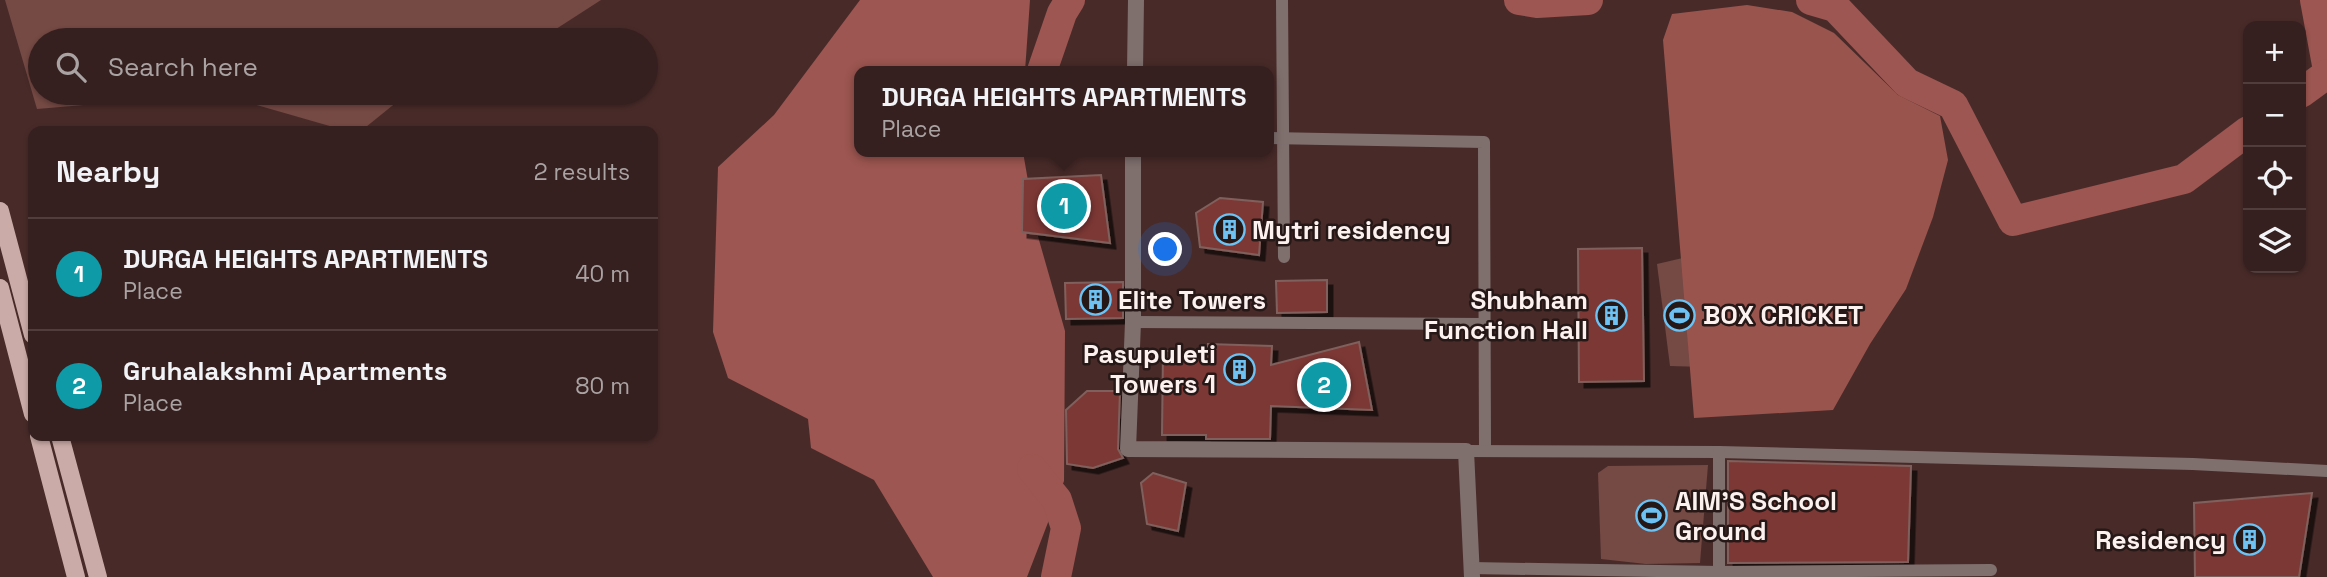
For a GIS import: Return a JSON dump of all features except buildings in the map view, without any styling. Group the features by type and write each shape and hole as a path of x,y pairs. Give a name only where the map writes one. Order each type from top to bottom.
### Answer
{"main road":[{"path":"0,211 28,316"},
{"path":"0,288 28,395"},
{"path":"40,441 76,577"},
{"path":"61,441 97,577"}],"street":[{"path":"1135,66 1136,0"},
{"path":"1282,0 1284,257"},
{"path":"1274,138 1484,142 1485,451"},
{"path":"1133,157 1133,322 1128,449 1719,452 2193,464 2327,471"},
{"path":"1133,322 1484,324"},
{"path":"1466,451 1471,572 1718,575 1991,570"},
{"path":"1718,575 1719,452"}],"shaded area":[{"path":"5,0 601,0 558,28 28,28 28,78"},
{"path":"860,0 1030,0 1025,66 854,66 854,157 1024,157 1037,233 1065,331 1064,481 1027,577 933,577 874,480 811,448 808,419 728,378 713,332 718,167 774,115"},
{"path":"1747,5 1792,12 1834,33 1898,95 1940,116 1948,160 1933,217 1906,289 1870,344 1833,410 1694,418 1663,40 1672,14"},
{"path":"36,105 84,105 37,109"},
{"path":"257,105 393,105 367,126 330,126"},
{"name":"BOX CRICKET","path":"1687,257 1704,367 1670,366 1657,264"},
{"name":"AIM'S School Ground","path":"1708,465 1700,563 1646,564 1601,559 1598,473 1608,466"}],"waterway":[{"path":"1044,66 1062,13 1070,0"},
{"path":"1519,0 1537,3 1588,0"},
{"path":"1811,0 1835,7 1907,83 1953,105 2013,221 2184,179 2243,135"},
{"path":"2315,0 2327,65"},
{"path":"2306,89 2327,74"},
{"path":"1032,469 1057,500 1066,528 1056,577"}],"place":[{"name":"DURGA HEIGHTS APARTMENTS","path":"1064,206"},
{"name":"Mytri residency","path":"1229,230"},
{"name":"Elite Towers","path":"1095,300"},
{"name":"Shubham Function Hall","path":"1611,315"},
{"name":"BOX CRICKET","path":"1680,315"},
{"name":"Pasupuleti Towers 1","path":"1239,369"},
{"name":"Gruhalakshmi Apartments","path":"1324,385"},
{"name":"AIM'S School Ground","path":"1652,516"},
{"name":"Residency","path":"2249,540"}]}
